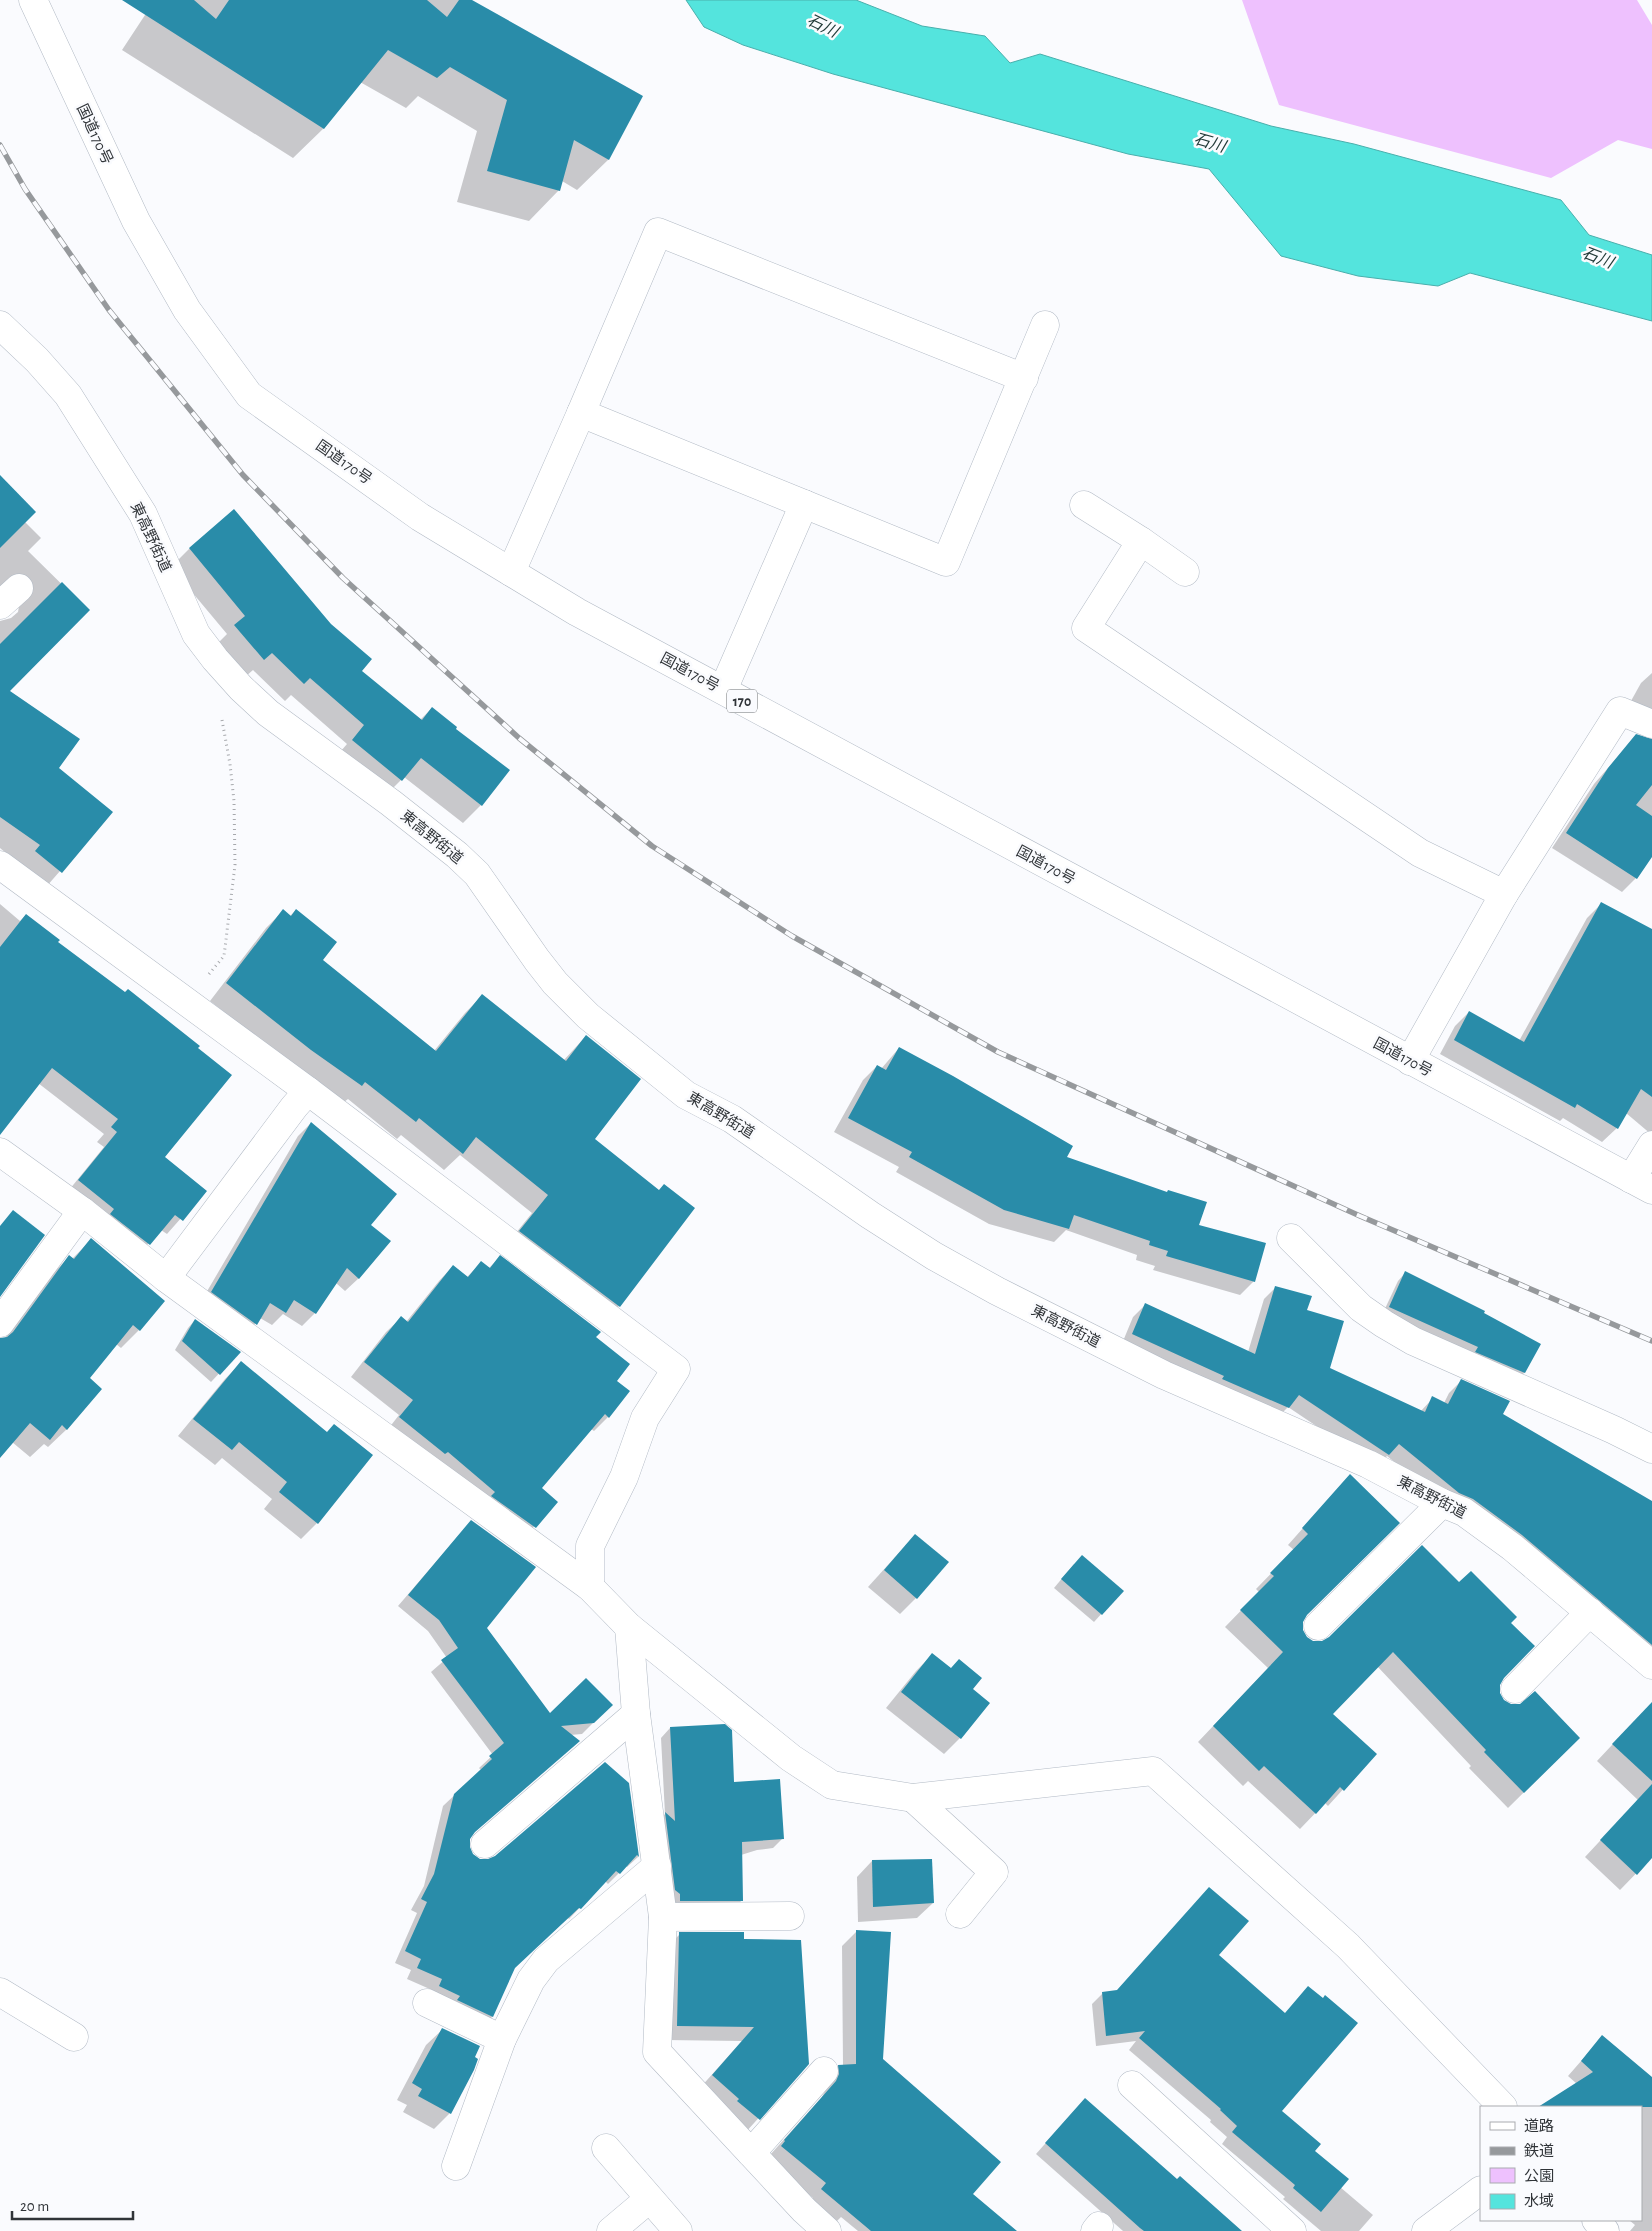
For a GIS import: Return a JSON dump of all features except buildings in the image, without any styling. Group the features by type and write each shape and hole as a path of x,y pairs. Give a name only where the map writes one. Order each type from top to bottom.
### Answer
{"main road":[{"name":"国道170号","path":"33,0 136,221 187,310 250,395 420,517 577,612 1642,1184"},
{"path":"511,572 658,232 1024,378"},
{"name":"東高野街道","path":"0,325 37,360 68,395 143,514 196,634 215,659 241,688 268,712 457,855 477,874 555,983 588,1016 686,1095 732,1119 870,1215 934,1256 996,1290 1164,1375 1368,1464 1442,1503 1464,1512 1512,1547 1652,1665"},
{"path":"581,413 946,562 1045,325"},
{"path":"723,690 804,504"},
{"path":"1084,505 1186,572"},
{"path":"1141,541 1086,628 1420,853 1504,894"},
{"path":"1410,1061 1504,894 1620,711 1652,724"},
{"path":"0,866 308,1091 676,1369 645,1418 624,1477 590,1546 590,1587"},
{"path":"166,1278 308,1091"},
{"path":"1642,1184 1652,1145"},
{"path":"0,1152 82,1211 166,1278 590,1587 629,1627 791,1758 832,1785 913,1798 1153,1771 1348,1946 1502,2106"},
{"path":"0,1323 82,1211"},
{"path":"1291,1238 1361,1308 1413,1341 1614,1430 1652,1449"},
{"path":"1318,1626 1442,1503"},
{"path":"1516,1689 1590,1612"},
{"path":"629,1627 636,1714 663,1917 657,2052 804,2210 827,2231"},
{"path":"485,1844 636,1714"},
{"path":"913,1798 994,1872 960,1914"},
{"path":"456,2166 502,2039 531,1980 546,1960 657,1866"},
{"path":"663,1917 790,1916"},
{"path":"0,1992 74,2037"},
{"path":"427,2003 502,2039"},
{"path":"751,2153 824,2071"},
{"path":"1132,2085 1292,2231"},
{"path":"606,2148 678,2231"},
{"path":"1426,2231 1480,2191"},
{"path":"611,2231 649,2199"},
{"path":"1597,2221 1606,2231"}],"path":[{"path":"187,1001 224,956 235,865 234,801 230,764 221,718"}],"green space":[{"path":"1242,0 1637,0 1652,25 1652,149 1618,140 1551,178 1279,105"}],"water":[{"name":"石川","path":"686,0 856,0 922,26 985,36 1010,63 1040,54 1271,126 1354,144 1561,200 1589,235 1652,255 1652,321 1470,273 1438,286 1358,276 1281,256 1209,169 1128,154 833,74 743,45 704,27"}],"railway":[{"path":"0,145 25,189 109,310 243,475 343,578 519,738 652,846 792,936 998,1052 1360,1216 1652,1341"}]}
